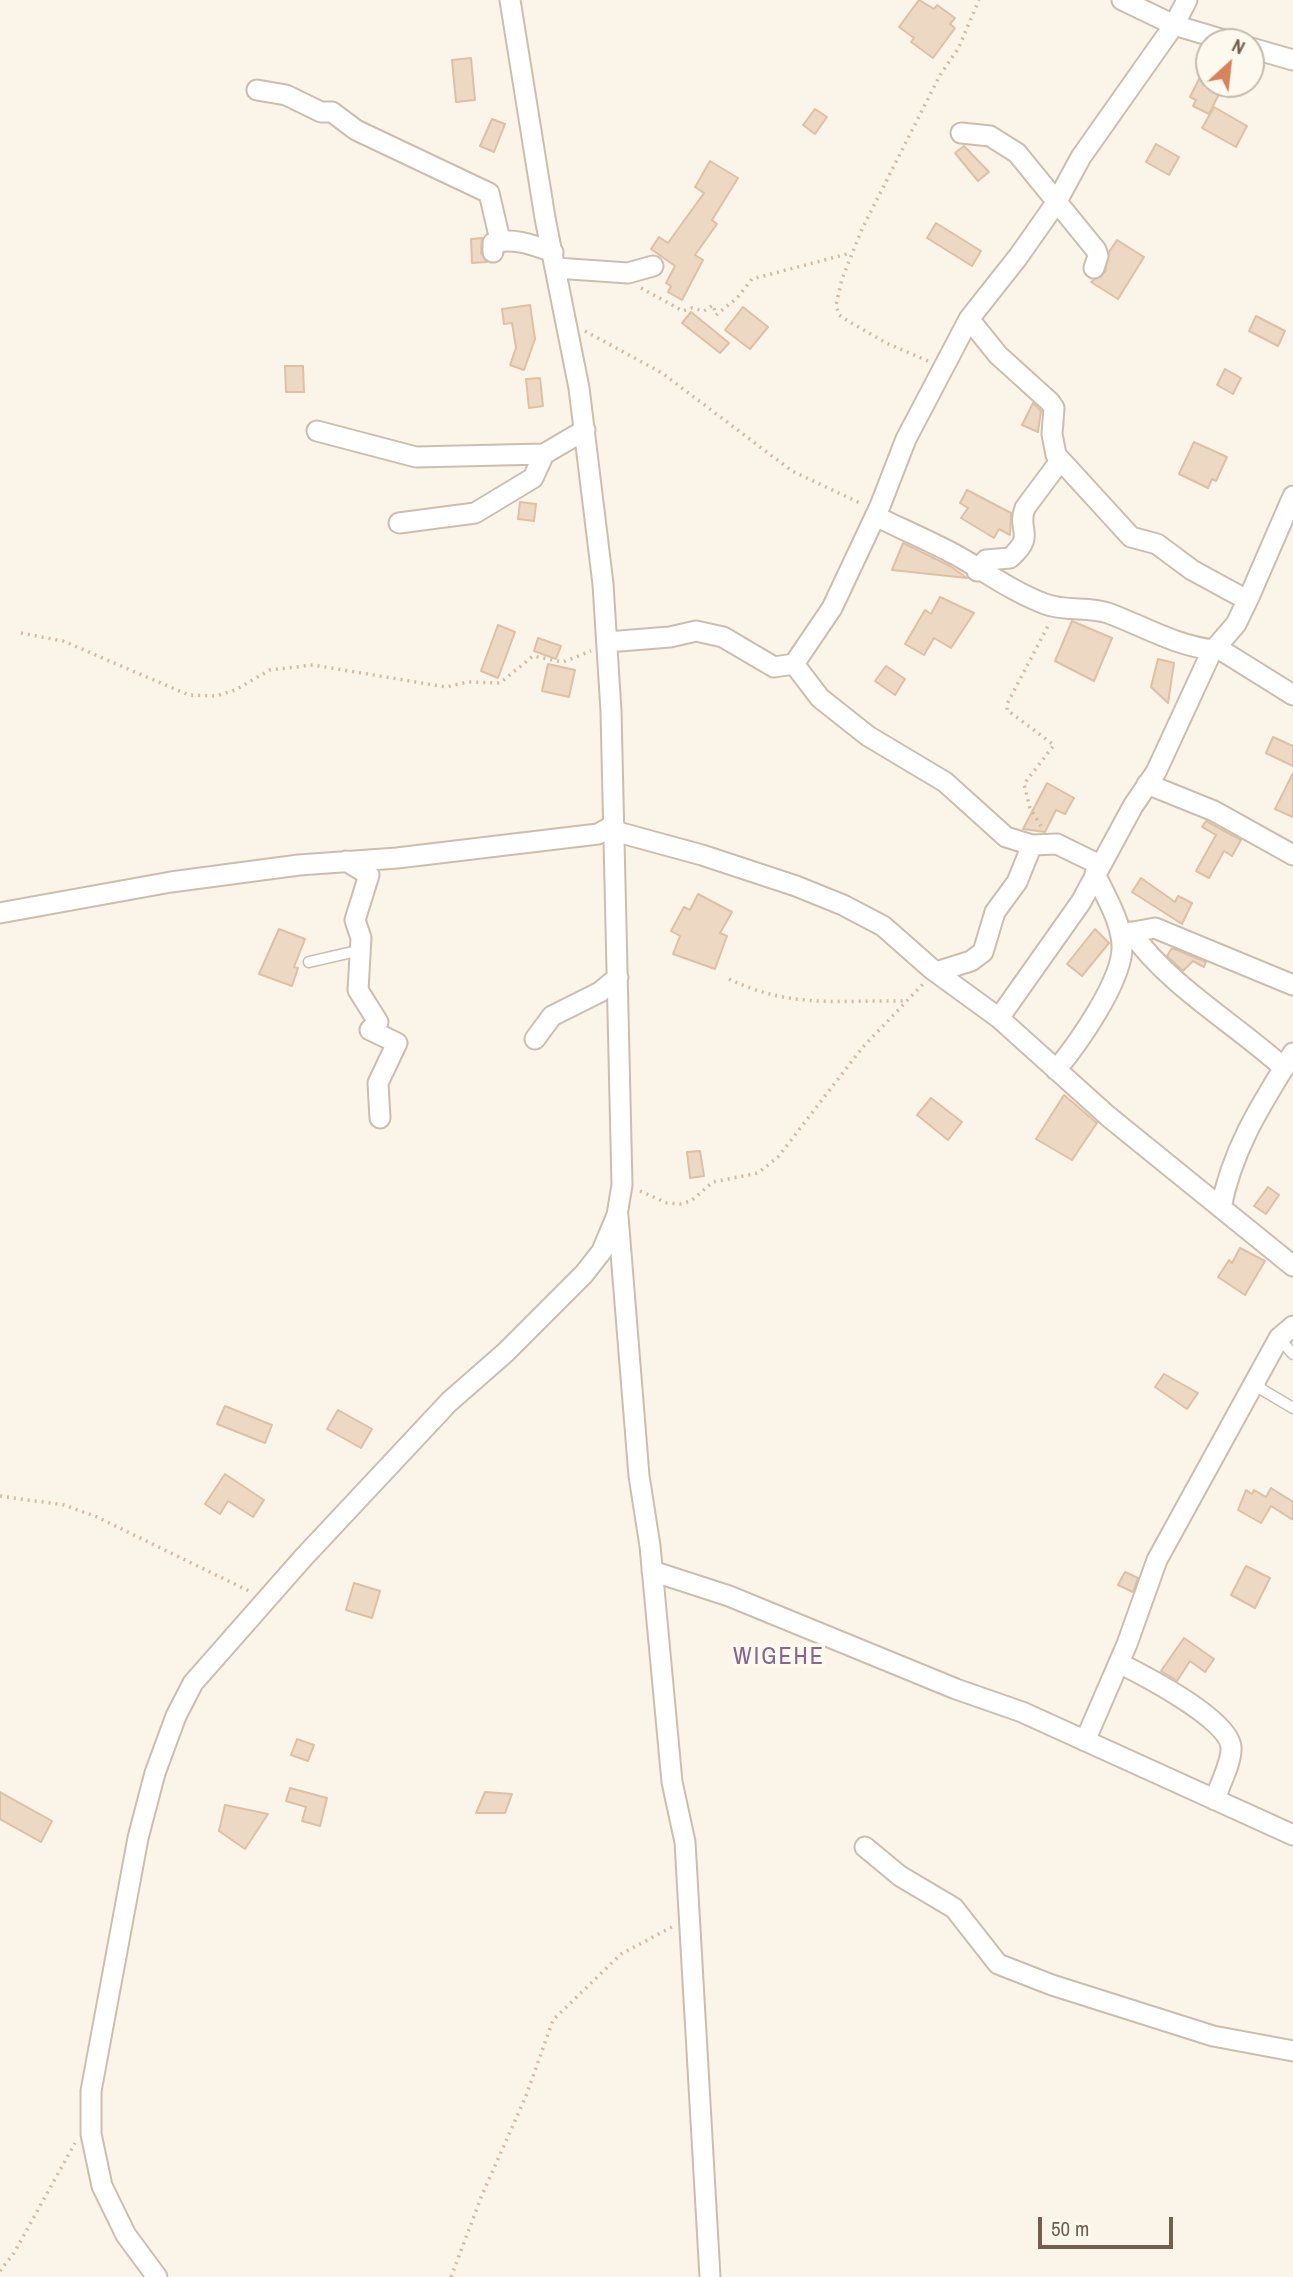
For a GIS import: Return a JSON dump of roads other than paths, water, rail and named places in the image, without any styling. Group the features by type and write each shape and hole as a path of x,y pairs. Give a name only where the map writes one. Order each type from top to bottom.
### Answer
{"street":[{"path":"158,2277 126,2235 102,2186 91,2134 91,2091 114,1955 155,1773 176,1716 193,1683 266,1598 449,1402 506,1352 584,1274 602,1251 618,1210 622,1185 607,642 584,430 531,138 510,0"},
{"path":"1122,0 1174,25 1195,31"},
{"path":"607,642 670,637 696,631 723,637 774,667 794,664 832,608 876,513 906,439 969,319 1056,203 1087,148 1174,25 1187,0"},
{"path":"1265,52 1293,60"},
{"path":"257,90 286,95 321,112 332,113 356,131 489,193 497,246 527,243 554,260 616,272 640,271 653,266"},
{"path":"961,132 990,136 1017,153 1096,250 1098,256 1094,268"},
{"path":"969,319 998,355 1054,408 1052,434 1056,455 1131,537 1157,544 1192,570 1247,600"},
{"path":"317,430 416,457 544,454 584,430"},
{"path":"400,523 475,513 533,478 544,454"},
{"path":"977,570 986,560 1010,558 1020,547 1026,532 1022,515 1025,508 1060,461"},
{"path":"999,1018 1066,925 1147,784 1215,649 1236,624 1293,496"},
{"path":"876,513 909,529 977,570 1058,608 1098,610 1184,644 1215,649 1293,695"},
{"path":"794,664 820,698 868,736 945,782 1006,836 1032,845 1057,844 1098,869 1126,933 1177,984 1246,1034 1288,1060 1241,1141 1226,1181 1221,1208"},
{"path":"1147,784 1204,806 1293,855"},
{"path":"0,913 171,882 597,834 614,828 702,855 843,905 883,926 936,972 999,1018 1109,1118 1293,1266"},
{"path":"936,972 971,961 983,952 995,912 1017,882 1032,845"},
{"path":"346,862 369,875 355,920 361,938 358,990 378,1021 370,1030 397,1043 378,1083 380,1118"},
{"path":"1126,933 1155,928 1293,985"},
{"path":"1056,1070 1087,1028 1105,995 1119,964 1126,933"},
{"path":"535,1039 552,1016 600,992 618,977"},
{"path":"618,1210 624,1256 626,1324 634,1384 639,1476 652,1571 672,1782 685,1842 710,2277"},
{"path":"1086,1741 1119,1663 1157,1560 1256,1379 1286,1332"},
{"path":"652,1571 729,1596 956,1689 1022,1712 1293,1835"},
{"path":"1119,1663 1174,1692 1217,1726 1228,1740 1231,1751 1215,1800"},
{"path":"865,1847 900,1876 954,1908 998,1964 1052,1986 1213,2036 1293,2052"}],"lane":[{"path":"309,962 360,950"},
{"path":"1286,1332 1293,1354"},
{"path":"1256,1379 1261,1389 1293,1408"}],"district":[{"name":"WIGEHE","path":"779,1658"}]}
